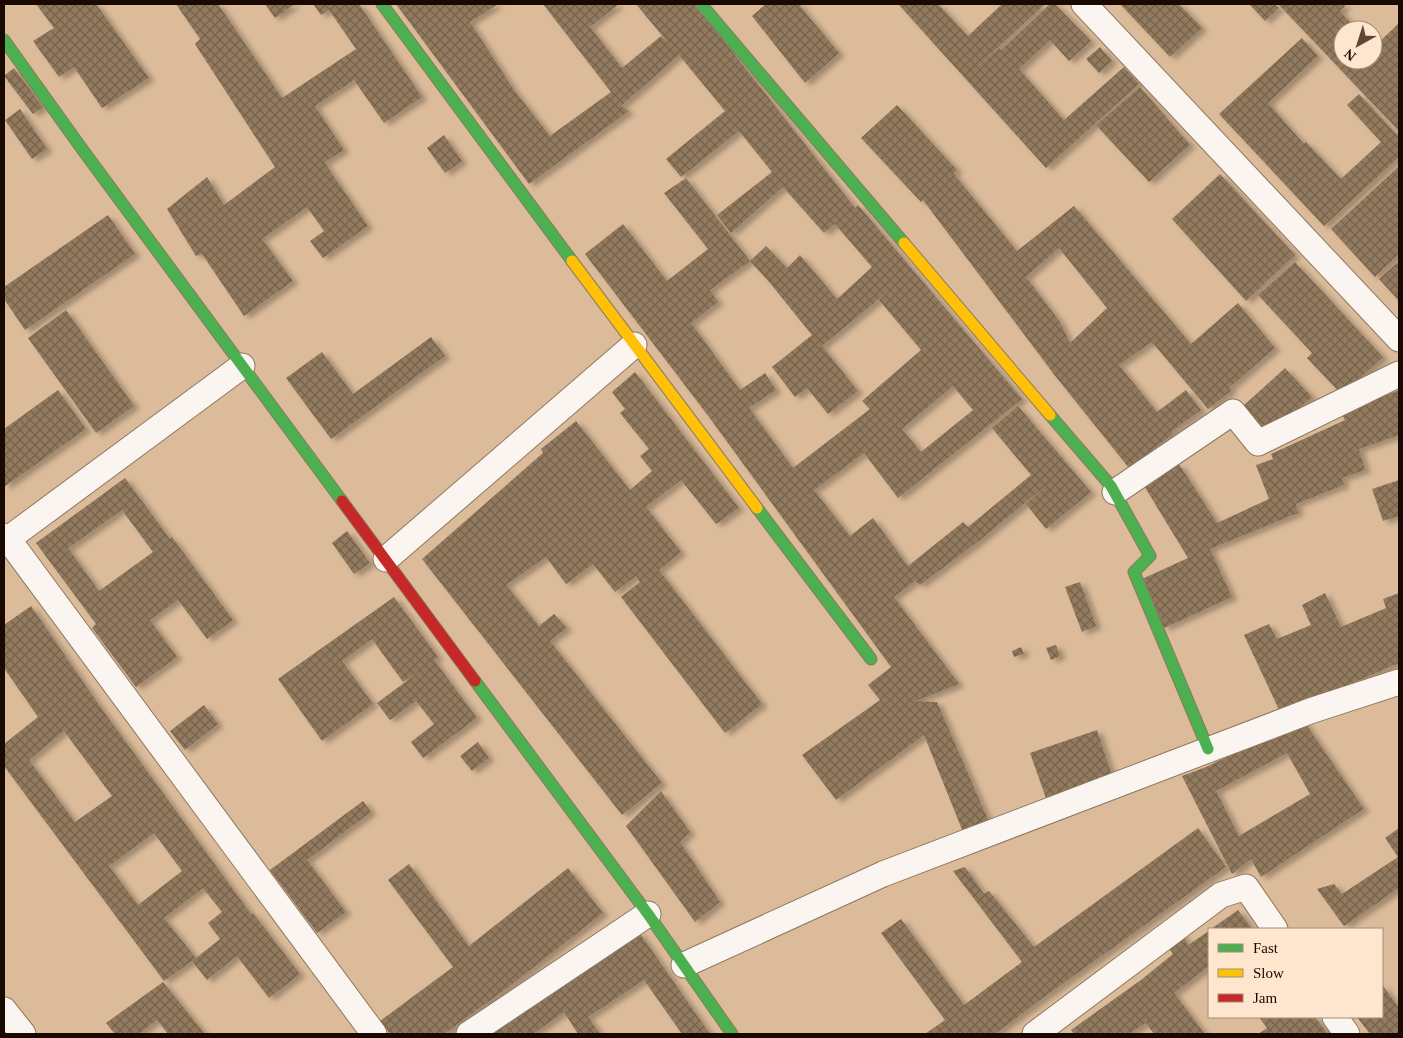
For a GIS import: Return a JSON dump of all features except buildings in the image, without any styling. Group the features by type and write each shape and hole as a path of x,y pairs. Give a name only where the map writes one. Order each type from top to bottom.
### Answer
{"street":[{"path":"382,4 634,345 871,659"},
{"path":"701,4 1111,486 1150,556 1134,572 1208,749"},
{"path":"1084,4 1399,339"},
{"path":"4,40 82,149 648,914 732,1034"},
{"path":"386,559 634,345"},
{"path":"242,366 6,538 374,1034"},
{"path":"1115,492 1233,412 1258,443 1399,374"},
{"path":"684,965 883,874 1310,711 1399,682"},
{"path":"1035,1034 1221,894 1246,887 1274,928"},
{"path":"470,1034 648,914"},
{"path":"4,1010 23,1034"},
{"path":"1336,1018 1347,1034"}],"traffic: fast":[{"path":"382,4 572,261"},
{"path":"701,4 904,243"},
{"path":"4,40 82,149 342,501"},
{"path":"1050,415 1111,486 1150,556 1134,572 1208,749"},
{"path":"757,508 871,659"},
{"path":"475,681 648,914 732,1034"}],"traffic: slow":[{"path":"904,243 1050,415"},
{"path":"572,261 757,508"}],"traffic: jam":[{"path":"342,501 475,681"}]}
